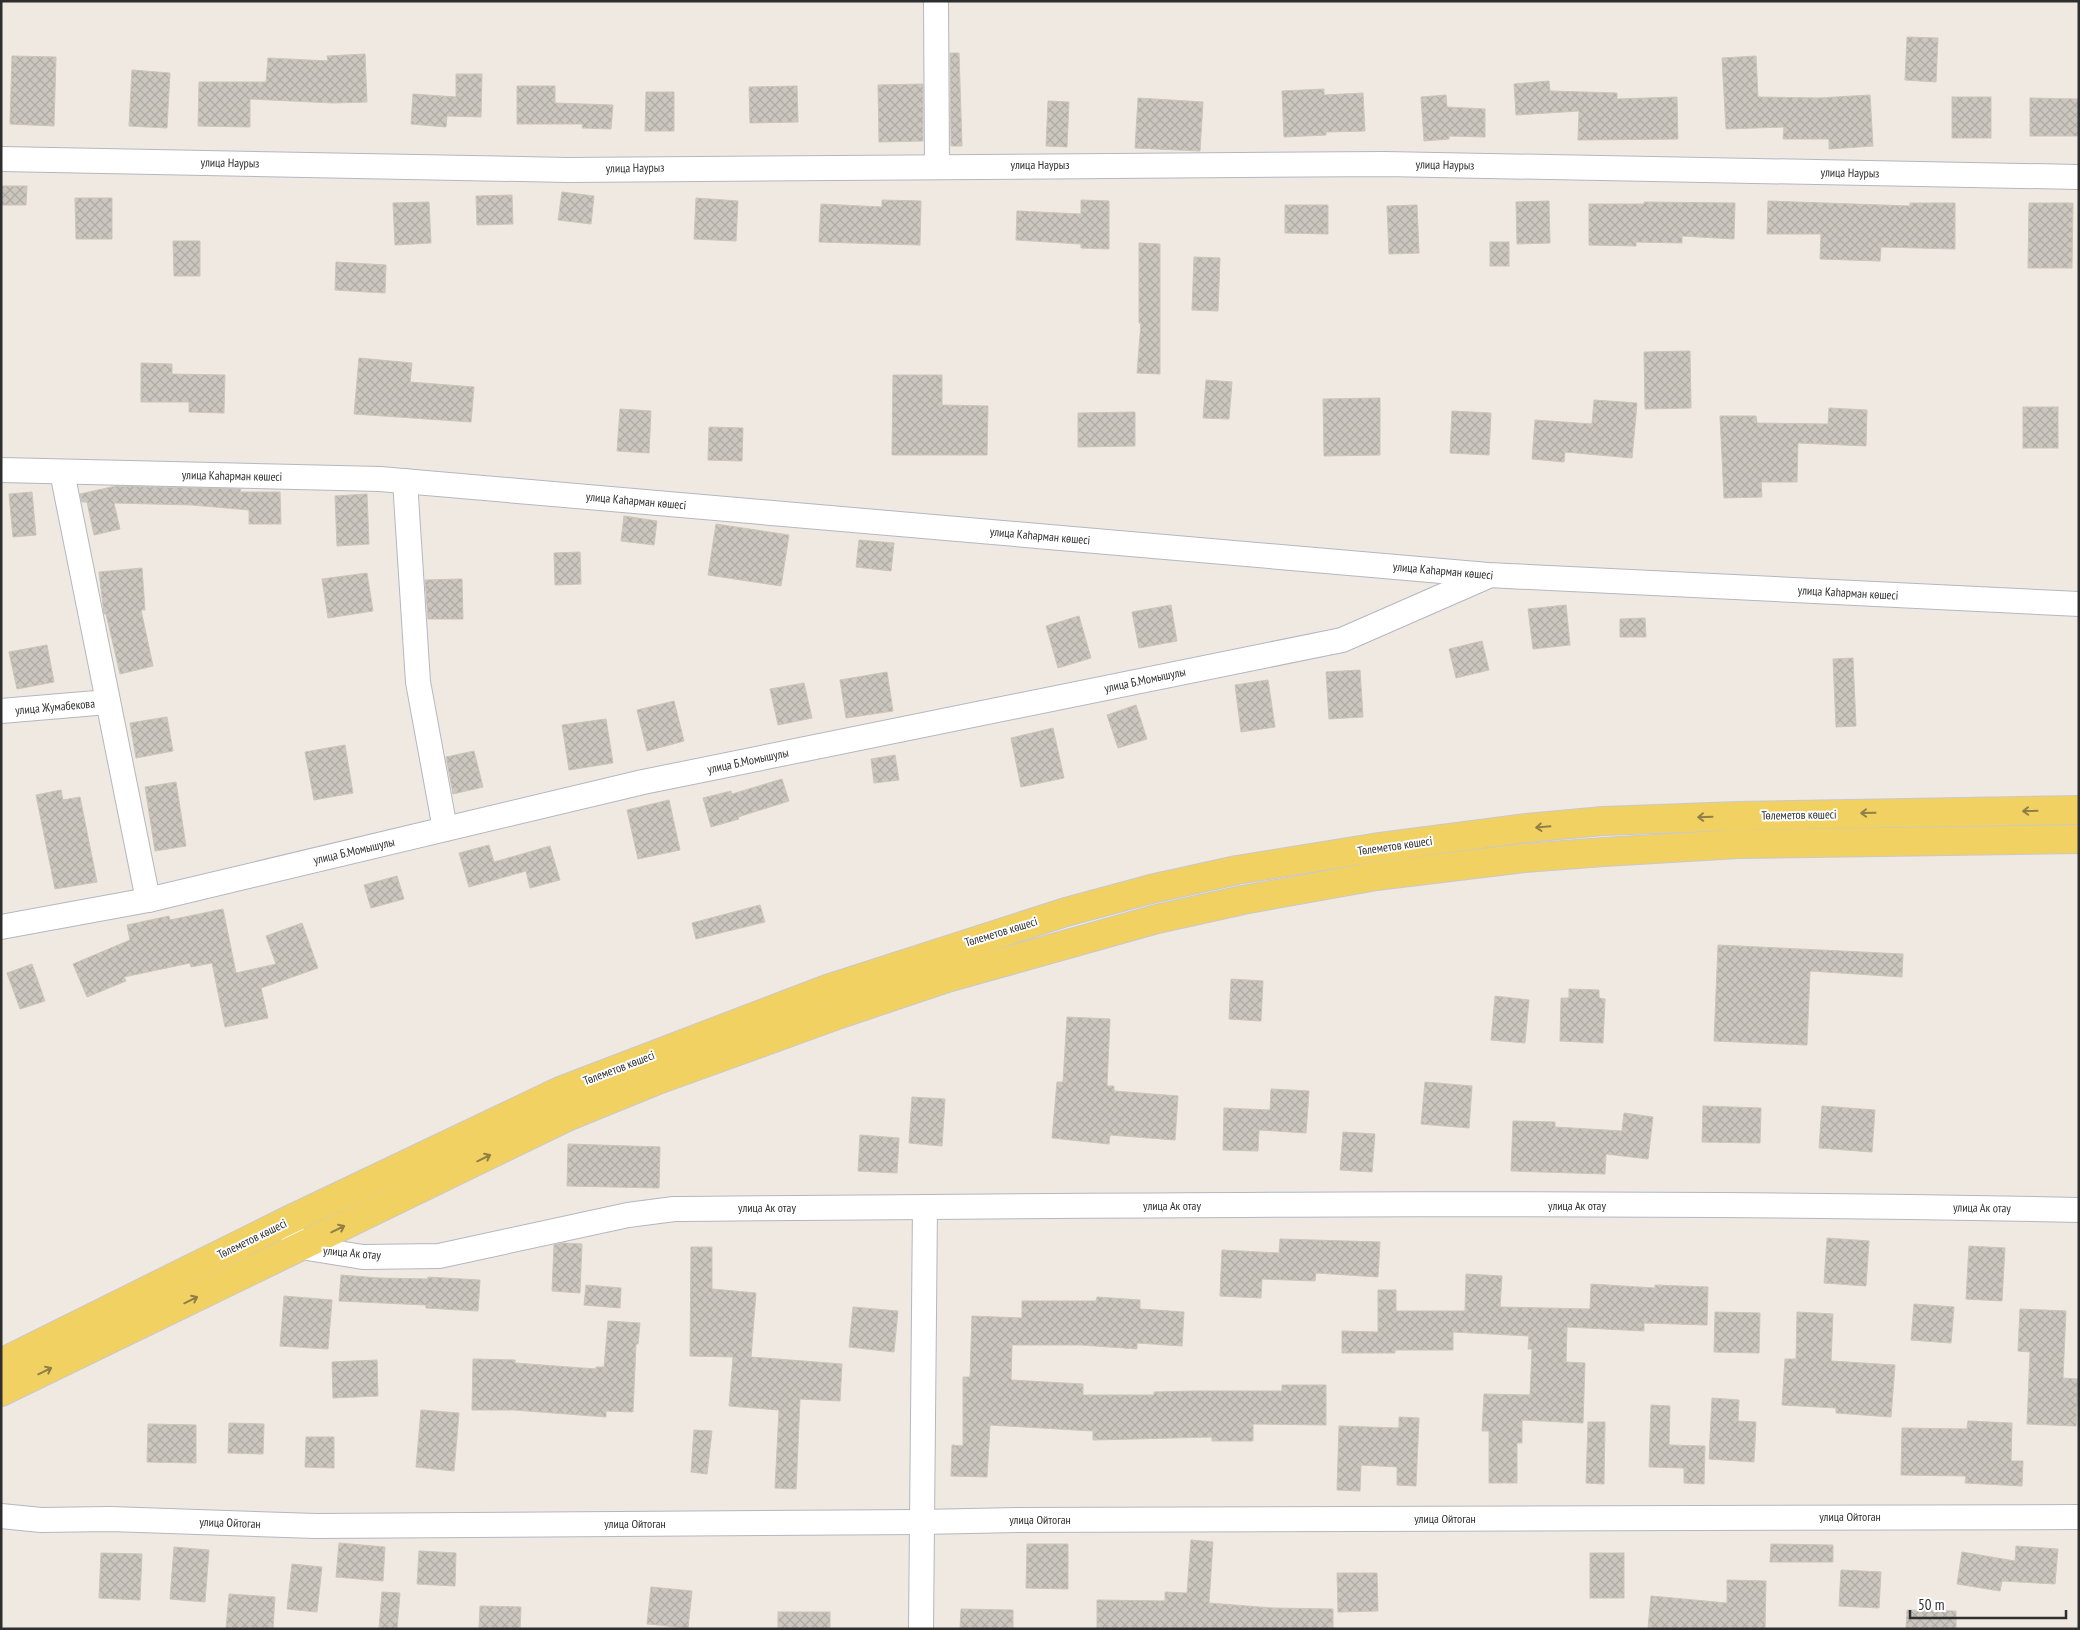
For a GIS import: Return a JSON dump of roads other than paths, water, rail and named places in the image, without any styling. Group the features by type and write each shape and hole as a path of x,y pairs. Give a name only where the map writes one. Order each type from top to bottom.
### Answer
{"main road":[{"name":"Төлеметов көшесі","path":"1,1364 285,1222 570,1087 827,990 1066,912 1151,888 1237,870 1374,848 1527,828 1602,821 1739,816 2079,810"},
{"name":"Төлеметов көшесі","path":"1,1392 569,1116 655,1082 840,1014 947,978 1069,943 1243,900 1376,876 1524,858 1738,844 2079,839"}],"street":[{"path":"936,1 937,166"},
{"name":"улица Наурыз","path":"1,159 568,170 1384,164 2079,177"},
{"name":"улица Каһарман көшесі","path":"1,470 405,481 1488,576 2079,604"},
{"path":"62,472 148,900"},
{"path":"405,481 418,682 445,830"},
{"name":"улица Б.Момышулы","path":"1,927 148,900 643,782 1342,640 1488,576"},
{"name":"улица Жумабекова","path":"1,711 108,702"},
{"name":"улица Ак отау","path":"301,1247 363,1256 439,1256 628,1215 674,1209 1381,1205 1946,1207 2079,1210"},
{"path":"921,1629 925,1207"},
{"path":"285,1222 301,1247"},
{"name":"улица Ойтоган","path":"1,1516 41,1520 110,1519 316,1526 1018,1520 2079,1517"}]}
